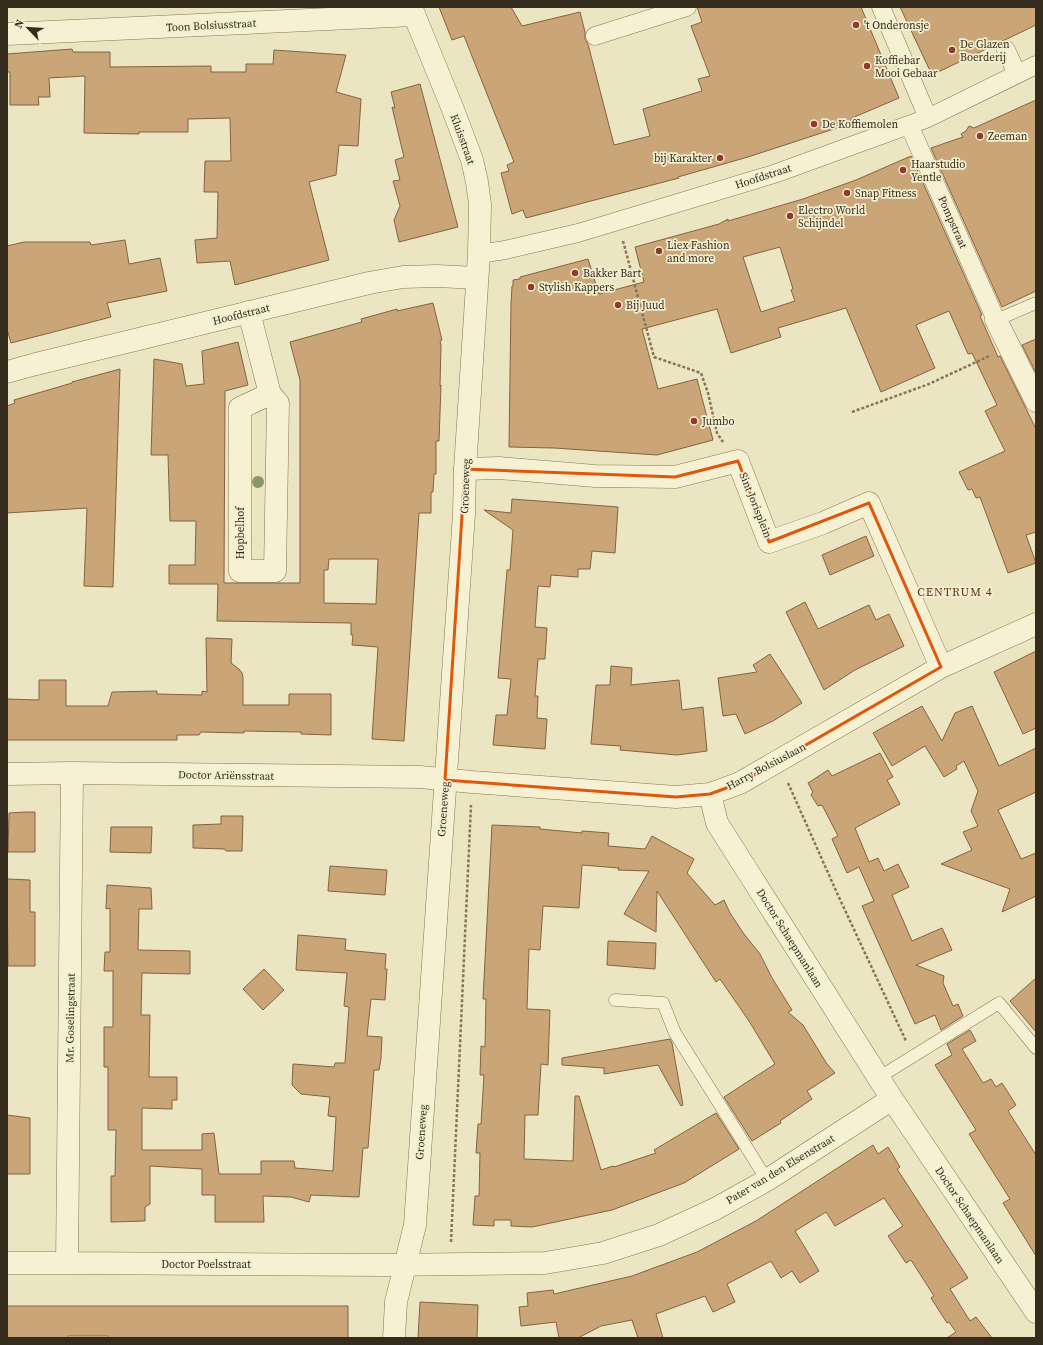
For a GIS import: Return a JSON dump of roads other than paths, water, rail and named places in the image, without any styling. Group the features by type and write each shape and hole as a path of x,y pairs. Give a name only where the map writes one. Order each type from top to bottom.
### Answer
{"street":[{"path":"596,36 687,7"},
{"path":"881,7 928,118"},
{"name":"Toon Bolsiusstraat","path":"7,34 413,11"},
{"name":"Kluisstraat","path":"413,11 472,160 480,204 477,278"},
{"path":"1006,50 1017,74"},
{"name":"Hoofdstraat","path":"479,254 505,250 578,233 774,174 928,118 1036,65"},
{"name":"Pompstraat","path":"909,125 996,320 1036,401"},
{"name":"Hoofdstraat","path":"7,372 302,298 383,280 437,276 477,278"},
{"name":"Groeneweg","path":"394,1338 396,1302 415,1226 464,514 477,278"},
{"name":"Hopbelhof","path":"249,312 270,394 278,403 275,571 240,571 240,408 270,394"},
{"name":"Sint Jorisplein","path":"466,469 499,468 595,476 676,477 738,461 769,542 823,523 868,503 941,667"},
{"name":"Harry Bolsiuslaan","path":"445,780 676,797 710,794 740,782 941,667 1036,624"},
{"name":"Doctor Ariënsstraat","path":"7,774 72,773 420,777 445,780"},
{"name":"Mr. Goselingstraat","path":"67,1263 72,773"},
{"name":"Doctor Schaepmanlaan","path":"710,794 717,823 878,1078 1036,1312"},
{"name":"Pater van den Elsenstraat","path":"405,1264 545,1263 603,1253 659,1235 715,1208 767,1180 892,1099"},
{"name":"Doctor Poelsstraat","path":"7,1263 405,1264"}],"lane":[{"path":"996,320 1036,303"},
{"path":"615,1000 662,1003 675,1033 767,1180"},
{"path":"878,1078 912,1055 998,1003 1036,1048"}],"place":[{"name":"'t Onderonsje","path":"856,25"},
{"name":"De Glazen Boerderij","path":"952,50"},
{"name":"Koffiebar Mooi Gebaar","path":"867,66"},
{"name":"De Koffiemolen","path":"814,124"},
{"name":"Zeeman","path":"980,136"},
{"name":"bij Karakter","path":"720,158"},
{"name":"Haarstudio Yentle","path":"903,170"},
{"name":"Snap Fitness","path":"847,193"},
{"name":"Electro World Schijndel","path":"790,216"},
{"name":"Liex Fashion and more","path":"659,251"},
{"name":"Bakker Bart","path":"575,273"},
{"name":"Stylish Kappers","path":"531,287"},
{"name":"Bij Juud","path":"618,305"},
{"name":"Jumbo","path":"694,421"}],"district":[{"name":"CENTRUM 4","path":"955,592"}]}
